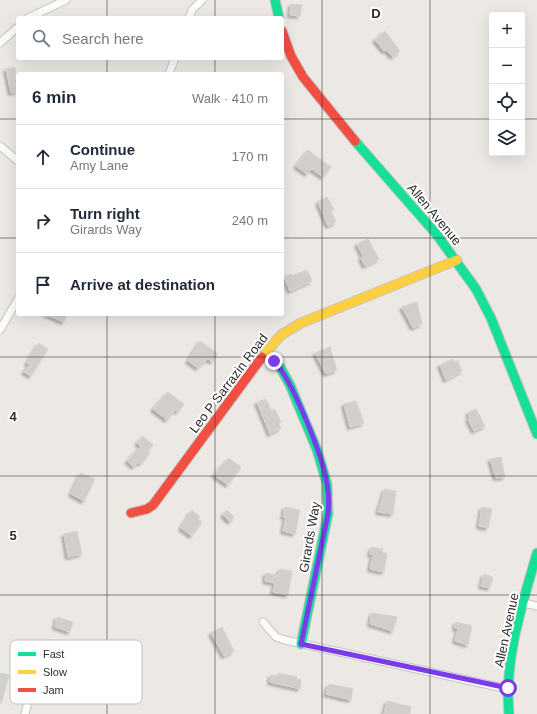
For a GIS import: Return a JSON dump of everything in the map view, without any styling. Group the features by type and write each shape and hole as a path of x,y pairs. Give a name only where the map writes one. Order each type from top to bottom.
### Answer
{"street":[{"path":"32,16 66,0"},
{"path":"190,16 192,10 202,0"},
{"path":"276,0 279,16"},
{"path":"0,43 16,29"},
{"name":"Allen Avenue","path":"284,37 291,56 303,77 362,150 419,213 457,260 488,310 537,434"},
{"path":"170,72 174,60"},
{"path":"0,146 16,159"},
{"name":"Leo P Sarrazin Road","path":"131,513 146,509 153,505 264,354 281,336 300,323 457,260"},
{"path":"0,330 16,302"},
{"name":"Girards Way","path":"264,354 280,367 290,385 317,450 327,484 328,514 301,644"},
{"name":"Allen Avenue","path":"509,714 508,688 515,637 537,553"},
{"path":"524,603 537,606"},
{"path":"263,622 276,637 301,644 508,688"},
{"path":"25,714 27,704"}],"building":[{"path":"291,4 302,5 300,16 290,15"},
{"path":"385,31 400,51 393,57 386,50 384,51 375,40"},
{"path":"15,67 16,92 11,93 6,69"},
{"path":"308,150 331,167 323,177 312,169 307,174 296,166"},
{"path":"327,197 334,210 331,211 336,222 328,226 318,202"},
{"path":"368,239 379,259 365,266 361,258 363,256 357,244"},
{"path":"307,270 312,281 290,291 284,277 291,274 292,276"},
{"path":"417,302 422,324 413,328 402,307"},
{"path":"50,316 66,316 64,322"},
{"path":"200,341 218,354 212,362 208,359 198,368 188,361"},
{"path":"39,343 48,349 31,376 24,372 29,365 27,363"},
{"path":"330,347 337,370 326,374 315,353"},
{"path":"453,359 454,362 458,361 462,371 446,380 440,365"},
{"path":"168,392 184,404 178,412 175,410 167,420 153,409"},
{"path":"266,399 271,410 275,409 281,422 279,424 281,428 270,434 257,402"},
{"path":"356,401 364,423 350,427 344,404"},
{"path":"476,409 485,426 474,431 468,419 470,418 468,413"},
{"path":"143,436 153,445 148,451 150,453 140,464 138,462 134,467 127,461 141,446 137,443"},
{"path":"501,457 505,477 496,478 490,459"},
{"path":"229,458 241,467 228,485 214,475"},
{"path":"81,473 95,479 84,501 71,494"},
{"path":"385,489 396,491 393,514 378,512"},
{"path":"285,507 300,510 295,534 283,531 286,517 283,517"},
{"path":"482,507 492,509 488,528 479,526"},
{"path":"192,510 200,517 198,519 202,522 192,536 181,528"},
{"path":"227,510 234,517 230,522 223,515"},
{"path":"77,531 82,554 68,557 64,534"},
{"path":"372,547 383,549 382,553 387,553 384,572 370,569 373,555 370,554"},
{"path":"280,569 292,571 288,595 273,592 275,583 265,581 266,573 278,575"},
{"path":"484,574 493,577 490,588 481,586"},
{"path":"372,613 397,617 393,631 370,624"},
{"path":"57,617 73,622 70,632 55,627"},
{"path":"456,622 472,626 468,645 455,641 458,629 455,628"},
{"path":"222,627 234,651 224,656 211,633"},
{"path":"0,673 9,675 2,701 0,701"},
{"path":"278,673 297,677 296,679 301,680 300,689 270,682 271,675 278,676"},
{"path":"329,684 353,689 351,700 326,694"},
{"path":"387,701 411,707 410,714 384,714"}],"traffic: fast":[{"path":"275,0 279,16"},
{"path":"355,141 437,235 476,289 491,318 537,434"},
{"path":"264,354 280,367 290,385 317,450 327,484 328,514 301,644"},
{"path":"509,714 508,693 512,653 520,612 537,553"}],"traffic: slow":[{"path":"262,357 281,335 301,323 457,260"}],"traffic: jam":[{"path":"284,37 291,56 303,77 355,141"},
{"path":"131,513 147,509 153,505 262,357"}],"route":[{"path":"274,361 280,367 290,385 317,450 325,471 329,496 328,514 301,644 508,688"}]}
